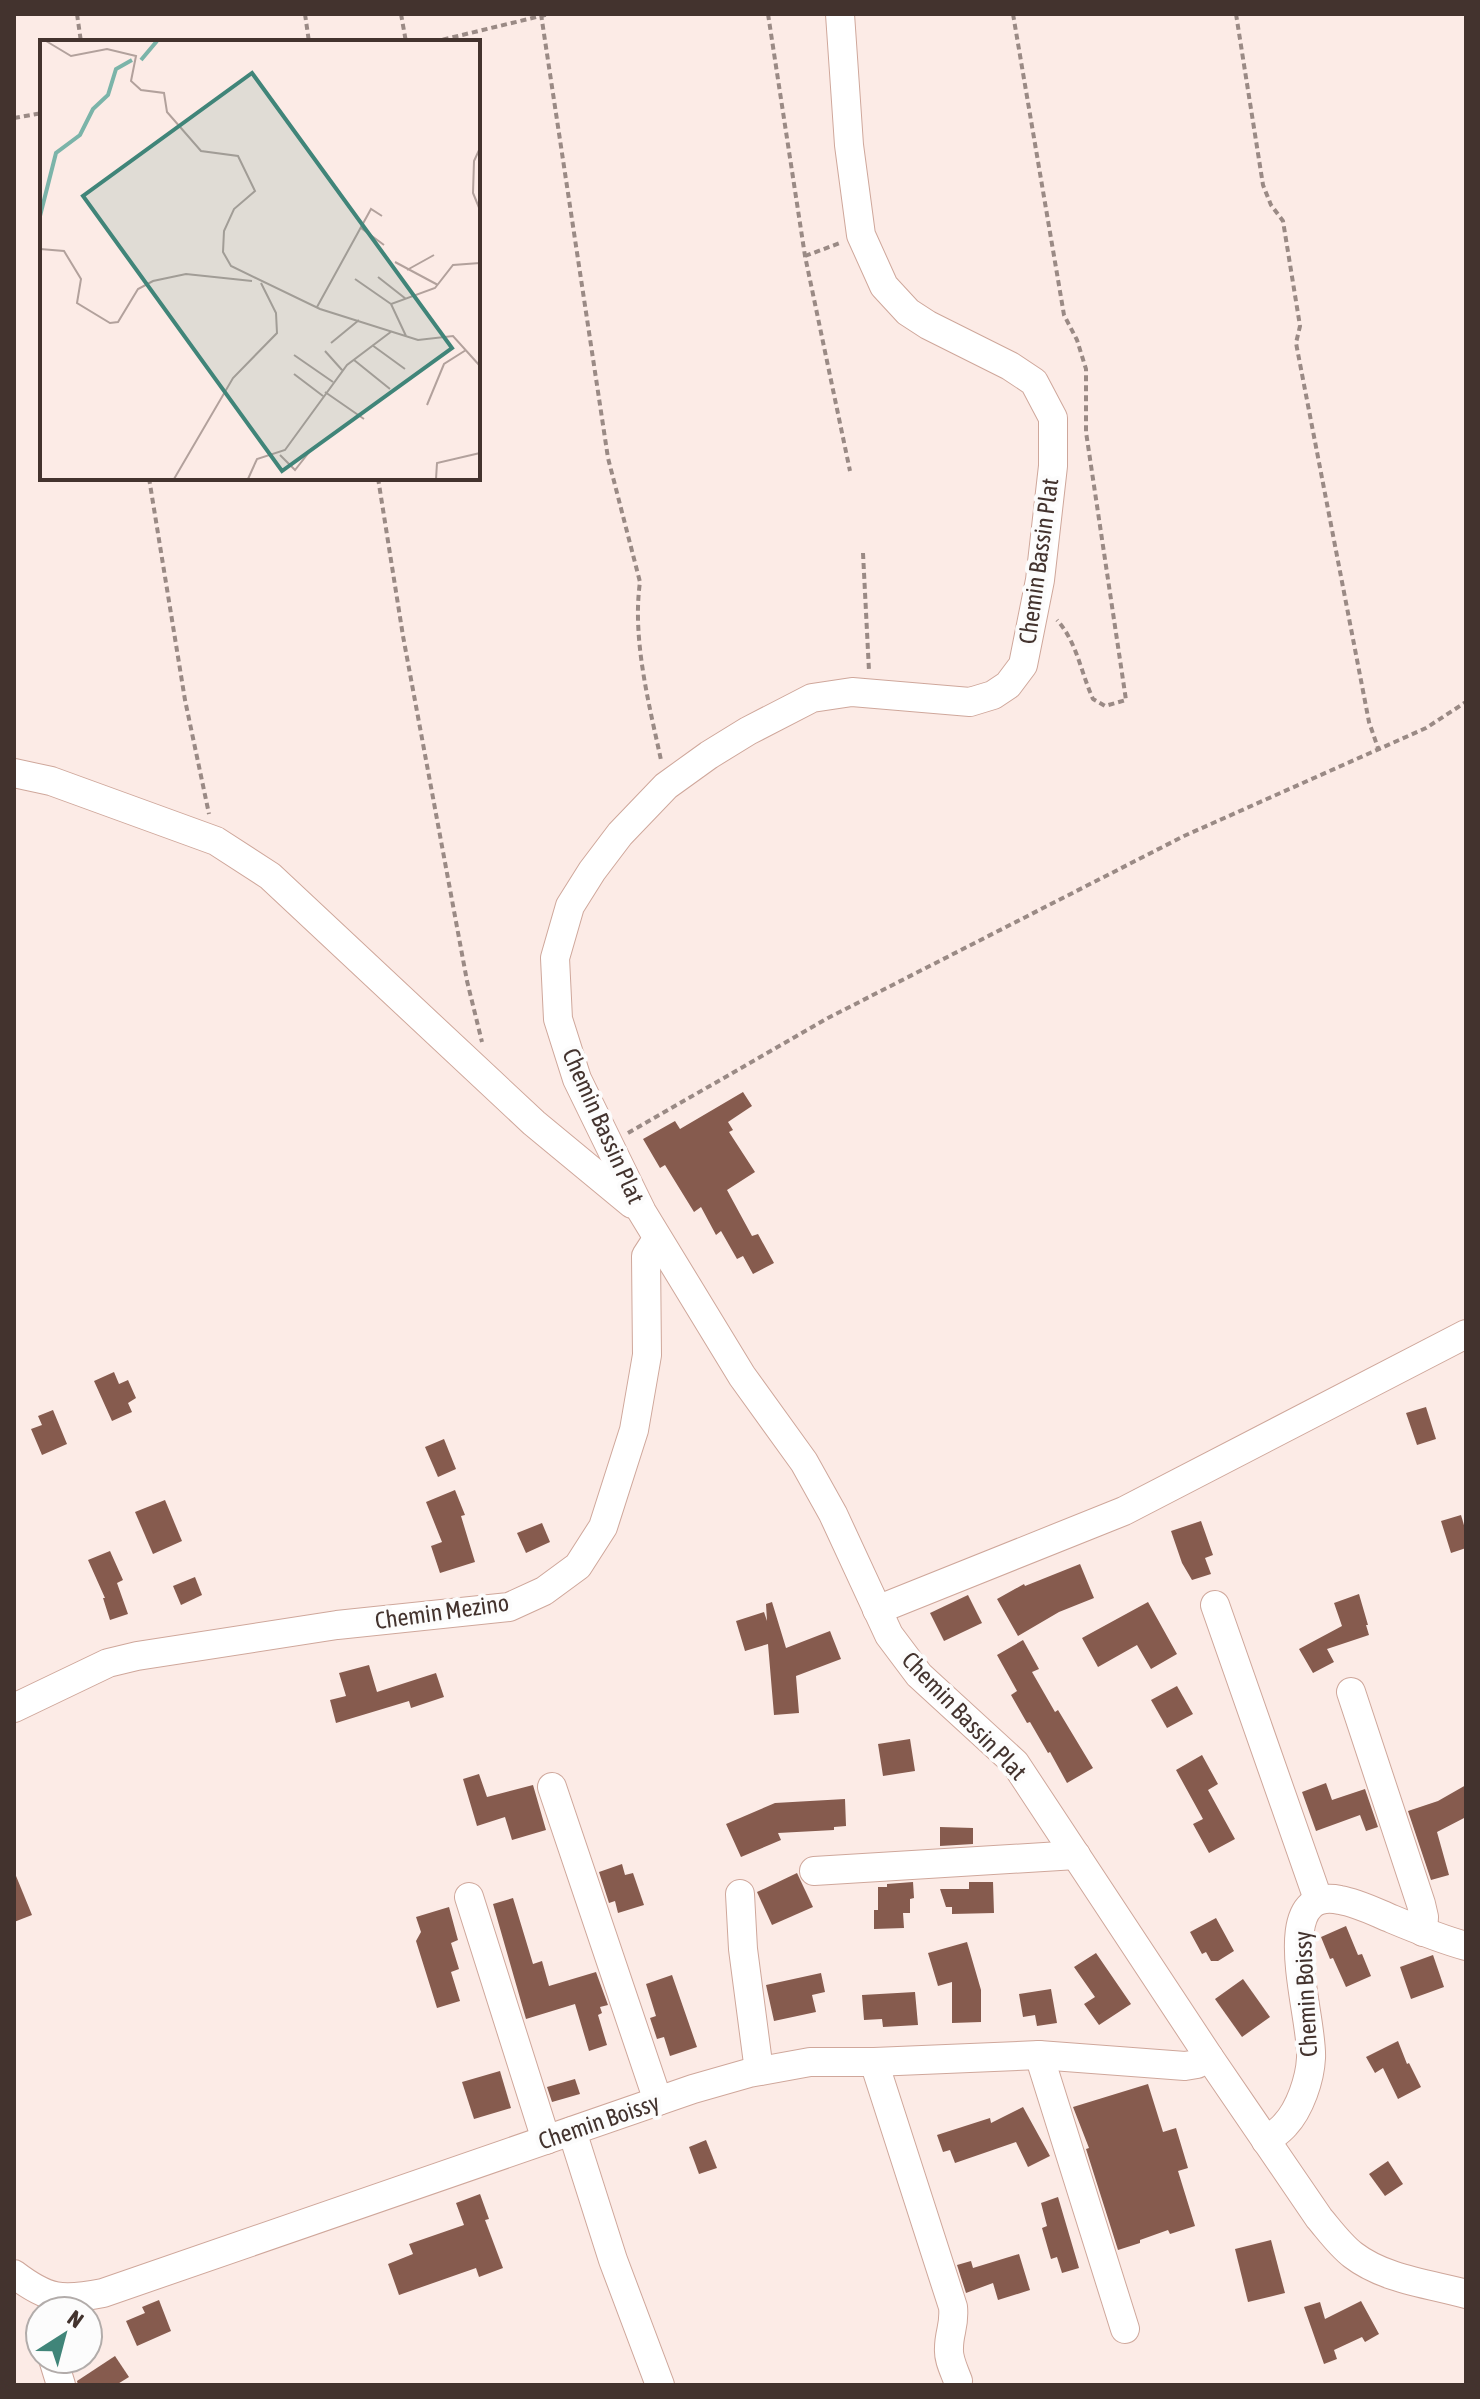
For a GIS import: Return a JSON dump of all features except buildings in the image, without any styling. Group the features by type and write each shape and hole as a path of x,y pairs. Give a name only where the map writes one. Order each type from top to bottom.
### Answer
{"street":[{"name":"Chemin Bassin Plat","path":"840,14 849,145 861,235 884,286 908,312 928,325 1010,366 1034,382 1053,418 1053,466 1040,580 1023,665 1008,685 993,695 970,702 852,692 812,698 748,731 666,786 620,834 570,906 555,958 558,1019 577,1079 642,1212 742,1376 804,1462 833,1514 889,1635 919,1675 1015,1763 1209,2057 1319,2218 1339,2242 1373,2268 1466,2294"},
{"path":"14,773 51,781 216,841 270,876 534,1123 642,1212"},
{"name":"Chemin Mezino","path":"14,1708 108,1663 137,1656 337,1625 509,1607 544,1591 578,1566 603,1527 634,1430 647,1355 646,1256 657,1239"},
{"path":"877,1610 1124,1511 1464,1340"},
{"path":"1215,1605 1318,1899"},
{"path":"1351,1692 1421,1904 1423,1932"},
{"path":"552,1787 658,2101"},
{"path":"814,1871 1076,1855"},
{"path":"740,1894 743,1949 759,2071"},
{"path":"469,1897 559,2135 613,2260 660,2385"},
{"name":"Chemin Boissy","path":"1266,2141 1286,2125 1309,2075 1311,2033 1298,1937 1303,1913 1308,1906 1318,1899 1339,1899 1466,1946"},
{"path":"1039,2055 1125,2329"},
{"name":"Chemin Boissy","path":"93,2295 658,2101 759,2071 810,2062 1039,2055 1185,2066 1209,2057"},
{"path":"874,2062 953,2307 948,2353 958,2381"},
{"name":"Chemin Boissy","path":"14,2274 42,2295"}],"path":[{"path":"77,14 81,40"},
{"path":"305,14 309,40"},
{"path":"401,14 406,40"},
{"path":"441,40 549,14"},
{"path":"768,14 805,256 850,471"},
{"path":"1236,14 1263,185 1271,205 1283,221 1300,326 1296,343 1369,722 1379,751"},
{"path":"542,15 608,458 640,582 638,600 644,679 666,786"},
{"path":"14,118 40,113"},
{"path":"805,256 861,235"},
{"path":"149,480 185,700 216,841"},
{"path":"378,480 403,636 467,981 492,1084"},
{"path":"863,553 870,694"},
{"path":"609,1144 828,1018 1169,843 1426,728 1466,702"}]}
